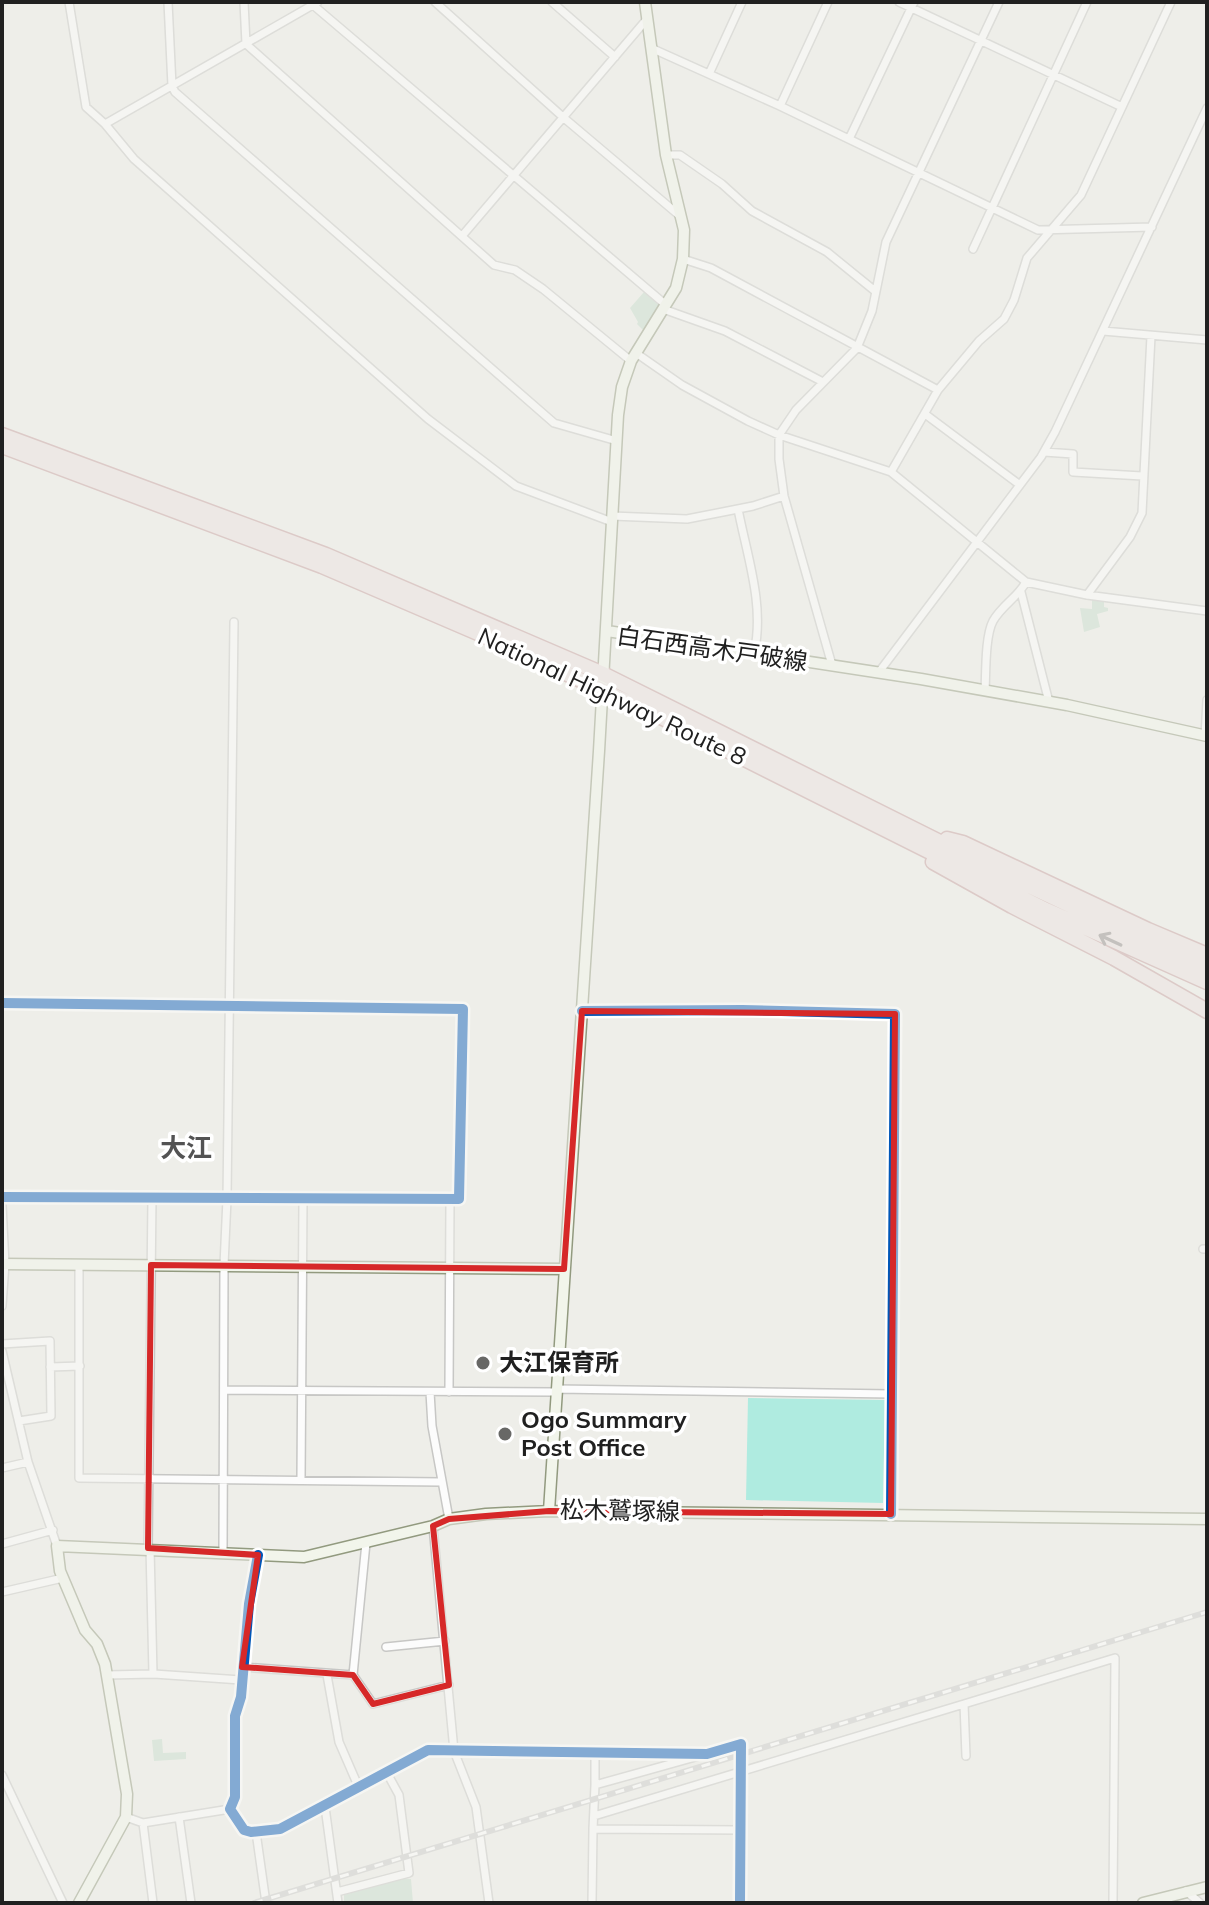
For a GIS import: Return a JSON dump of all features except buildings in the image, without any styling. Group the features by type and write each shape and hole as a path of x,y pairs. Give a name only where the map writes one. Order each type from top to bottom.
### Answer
{"highway":[{"name":"National Highway Route 8","path":"2,435 326,555 603,674 909,827 1207,970"},
{"name":"National Highway Route 8","path":"2,446 322,566 485,636 871,821 1046,910 1207,982"},
{"path":"871,821 950,872 1207,1011"},
{"path":"909,827 963,843 1207,955"}],"main road":[{"path":"607,635 622,387 634,357 676,288 683,259 681,217 666,155 645,2"},
{"name":"白石西高木戸破線","path":"564,1269 607,635 879,672 1049,702 1206,736"},
{"path":"4,1264 564,1269"},
{"name":"松木鷲塚線","path":"564,1269 549,1511 1207,1519"},
{"path":"79,1903 126,1817 127,1794 107,1675 97,1644 85,1630 63,1578 57,1546 304,1557 433,1526 449,1519 549,1511"},
{"path":"1143,1903 1207,1887"}],"street":[{"path":"69,2 83,96 91,113 105,124 134,159 428,419 516,486 612,519 687,519 784,496"},
{"path":"168,2 172,86 175,92 554,423 617,441"},
{"path":"244,2 246,44 494,265 515,270 634,357 779,435 891,472 1026,582 1087,595 1207,611"},
{"path":"435,2 564,118 681,217"},
{"path":"552,2 615,57"},
{"path":"709,74 742,2"},
{"path":"780,106 828,2"},
{"path":"899,2 913,5 980,41 1122,107"},
{"path":"832,665 784,496 779,435 796,410 857,348 872,311 886,242 999,2"},
{"path":"973,249 1087,2"},
{"path":"891,472 938,390 979,341 1004,319 1014,300 1027,258 1081,195 1171,2"},
{"path":"105,124 316,4 665,307 725,331 823,382"},
{"path":"849,139 913,5"},
{"path":"462,236 647,19"},
{"path":"651,48 780,106 1038,230 1152,227"},
{"path":"879,672 1044,452 1207,108"},
{"path":"666,155 680,155 722,184 752,211 827,252 875,291"},
{"path":"683,259 711,268 938,390"},
{"path":"1103,331 1207,340"},
{"path":"1087,595 1130,537 1142,513 1151,336"},
{"path":"925,414 1020,485"},
{"path":"1044,452 1073,454 1073,472 1142,476"},
{"path":"738,509 757,606 754,653"},
{"path":"985,691 993,621 1021,592 1026,582"},
{"path":"1021,592 1049,702"},
{"path":"223,1553 226,1390 224,1265 234,622"},
{"path":"1206,736 1207,700"},
{"path":"2,1003 463,1009 459,1199 2,1197"},
{"path":"582,1011 895,1014 891,1514"},
{"path":"152,1198 149,1548 153,1674"},
{"path":"449,1392 450,1199"},
{"path":"301,1480 303,1200"},
{"path":"2,1205 2,1306"},
{"path":"79,1265 79,1478 442,1482"},
{"path":"2,1344 50,1341 51,1416 19,1421"},
{"path":"2,1351 28,1462 57,1546"},
{"path":"50,1367 80,1366"},
{"path":"226,1390 891,1394"},
{"path":"430,1392 432,1426 449,1519"},
{"path":"2,1468 28,1462"},
{"path":"433,1526 454,1751 476,1807 489,1903"},
{"path":"2,1544 53,1530"},
{"path":"366,1543 353,1675 373,1704 449,1685"},
{"path":"230,1809 235,1797 235,1729 249,1604 258,1555"},
{"path":"2,1592 63,1578"},
{"path":"386,1647 445,1641"},
{"path":"594,1816 1115,1658 1113,1903"},
{"path":"242,1667 353,1675"},
{"path":"107,1675 153,1674 241,1680"},
{"path":"327,1675 339,1742 359,1788"},
{"path":"964,1704 966,1756"},
{"path":"595,1785 741,1744 740,1903"},
{"path":"230,1809 244,1830 280,1829 428,1750 707,1754"},
{"path":"592,1903 595,1752"},
{"path":"337,1892 409,1873 399,1795 387,1773"},
{"path":"2,1775 63,1903"},
{"path":"325,1807 338,1903"},
{"path":"126,1817 143,1823 230,1809"},
{"path":"179,1817 191,1903"},
{"path":"143,1823 153,1903"},
{"path":"593,1829 742,1830"},
{"path":"256,1832 266,1903"},
{"path":"1186,1891 1200,1903"}],"highlighted area":[{"path":"582,1011 895,1014 891,1514 549,1511 449,1519 433,1526 449,1685 373,1704 353,1675 242,1667 258,1555 148,1548 151,1265 564,1269"}],"green space":[{"path":"644,292 660,306 643,330 630,308"},
{"path":"1092,600 1104,602 1108,611 1097,614 1100,627 1084,632 1080,608 1092,609"},
{"path":"162,1739 163,1753 186,1752 186,1759 154,1761 152,1740"},
{"path":"400,1878 411,1879 413,1903 344,1903 344,1895"}],"shaded area":[{"path":"748,1398 885,1400 883,1503 746,1500"}],"railway":[{"path":"254,1903 1207,1612"}],"cycle path":[{"path":"2,1003 463,1009 459,1199 2,1197"},
{"path":"582,1011 742,1010 895,1014 891,1514"},
{"path":"258,1555 249,1604 241,1697 235,1716 235,1797 230,1809 244,1830 280,1829 428,1750 707,1754 741,1744 740,1903"}],"place":[{"name":"大江保育所","path":"483,1363"},
{"name":"Ogo Summary Post Office","path":"505,1434"}],"district":[{"name":"大江","path":"186,1148"}]}
